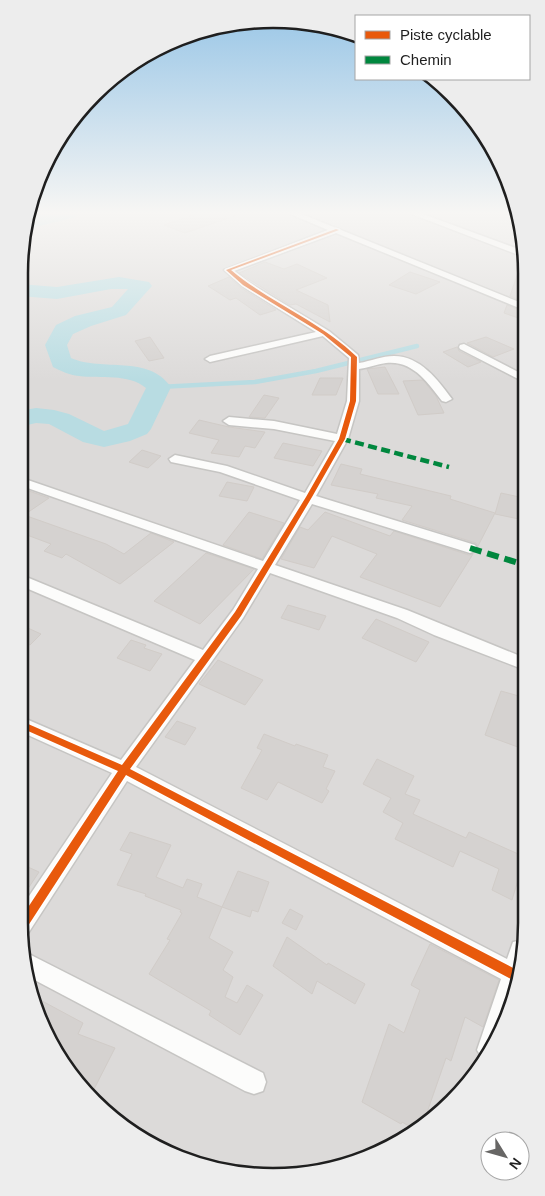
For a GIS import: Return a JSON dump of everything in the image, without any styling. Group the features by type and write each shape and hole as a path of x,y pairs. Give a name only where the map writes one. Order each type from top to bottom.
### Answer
{"street":[{"path":"28,916 124,770 238,614 342,439 353,401 354,357 326,333 245,284 228,270 231,269"},
{"path":"433,269 518,304"},
{"path":"210,359 326,333"},
{"path":"464,347 518,375"},
{"path":"355,366 401,359 411,362 421,368 446,399"},
{"path":"229,421 274,425 342,439"},
{"path":"175,459 223,469 265,485 470,548"},
{"path":"28,484 402,614 518,661"},
{"path":"28,583 206,658"},
{"path":"28,727 124,770 510,982"},
{"path":"31,966 254,1082"}],"shaded area":[{"path":"28,269 518,269 518,924 513,971 509,987 499,1017 476,1060 446,1097 422,1118 395,1136 366,1150 320,1164 289,1168 256,1168 225,1164 179,1150 150,1136 123,1118 99,1097 78,1073 60,1046 46,1017 32,971 28,940"}],"building":[{"path":"249,269 307,269 327,278 296,290 328,305 330,322 296,304 290,305 239,273"},
{"path":"410,272 440,282 416,294 389,285"},
{"path":"518,273 518,299 510,296"},
{"path":"229,277 241,288 276,310 260,315 236,298 230,300 208,286"},
{"path":"507,305 518,310 518,318 504,313"},
{"path":"150,337 164,358 149,361 135,341"},
{"path":"486,337 514,349 493,357 467,343"},
{"path":"457,347 459,351 481,362 468,367 443,352"},
{"path":"385,367 399,394 378,394 367,369"},
{"path":"320,378 343,378 336,395 312,395"},
{"path":"423,380 436,396 444,413 418,415 403,381"},
{"path":"264,395 279,398 265,418 249,417"},
{"path":"199,420 229,427 265,432 255,448 245,446 239,457 211,453 219,440 189,433"},
{"path":"283,443 322,451 313,466 274,458"},
{"path":"142,450 161,456 148,468 129,462"},
{"path":"341,464 362,469 360,474 451,496 450,499 495,513 478,546 476,543 402,520 412,506 376,498 378,494 331,485"},
{"path":"227,482 254,487 247,501 219,496"},
{"path":"29,491 49,498 28,512"},
{"path":"501,493 518,497 518,519 495,514"},
{"path":"249,512 284,523 262,559 223,545"},
{"path":"325,512 390,536 394,531 469,555 473,554 440,607 360,577 377,554 332,536 314,568 281,559 300,527 308,530"},
{"path":"28,516 106,544 124,554 151,533 174,542 120,584 66,554 62,558 44,551 51,544 28,535"},
{"path":"206,553 254,569 200,624 154,601"},
{"path":"288,605 326,616 319,630 281,618"},
{"path":"376,619 429,642 416,662 362,638"},
{"path":"28,628 41,634 30,645 28,644"},
{"path":"131,640 146,645 144,648 162,654 150,671 117,658"},
{"path":"218,660 263,680 245,705 199,684"},
{"path":"501,691 518,696 518,747 485,735"},
{"path":"177,721 196,728 185,745 165,737"},
{"path":"264,734 295,746 296,744 328,755 323,767 335,771 326,789 329,791 322,803 278,782 267,800 241,788 262,750 257,748"},
{"path":"377,759 414,776 405,794 420,800 413,814 466,838 469,832 518,854 518,880 512,900 492,890 499,869 460,851 453,867 395,839 403,823 383,812 391,798 363,784"},
{"path":"130,832 171,845 156,877 183,888 187,879 202,884 197,897 222,907 209,938 233,952 223,970 233,977 225,997 237,1003 247,985 263,995 240,1035 209,1015 211,1011 149,974 170,940 167,939 182,913 180,912 181,910 145,896 146,894 117,885 132,854 120,850"},
{"path":"28,867 39,872 28,888"},
{"path":"238,871 269,882 258,912 252,910 250,917 222,907"},
{"path":"290,909 303,916 296,930 282,923"},
{"path":"287,937 327,965 328,963 365,984 355,1004 317,981 312,994 273,966"},
{"path":"430,944 499,980 483,1027 465,1017 451,1061 446,1058 426,1114 410,1126 402,1122 401,1124 362,1102 389,1024 404,1033 420,990 411,985"},
{"path":"40,1000 83,1023 78,1034 115,1048 93,1091 78,1073 60,1046"}],"waterway":[{"path":"28,292 50,293 73,291 119,283 142,286 119,311 83,321 64,330 56,345 61,362 77,369 131,372 148,378 159,387 138,429 121,436 104,439 92,436 54,418 28,417"},
{"path":"159,387 255,382 316,371 417,346"}],"marked path":[{"path":"342,439 449,467"},
{"path":"470,548 518,563"}],"cycle path":[{"path":"28,916 124,770 238,614 342,439 353,401 354,357 325,333 245,284 228,270 231,269"},
{"path":"28,727 124,770 512,974"}]}
